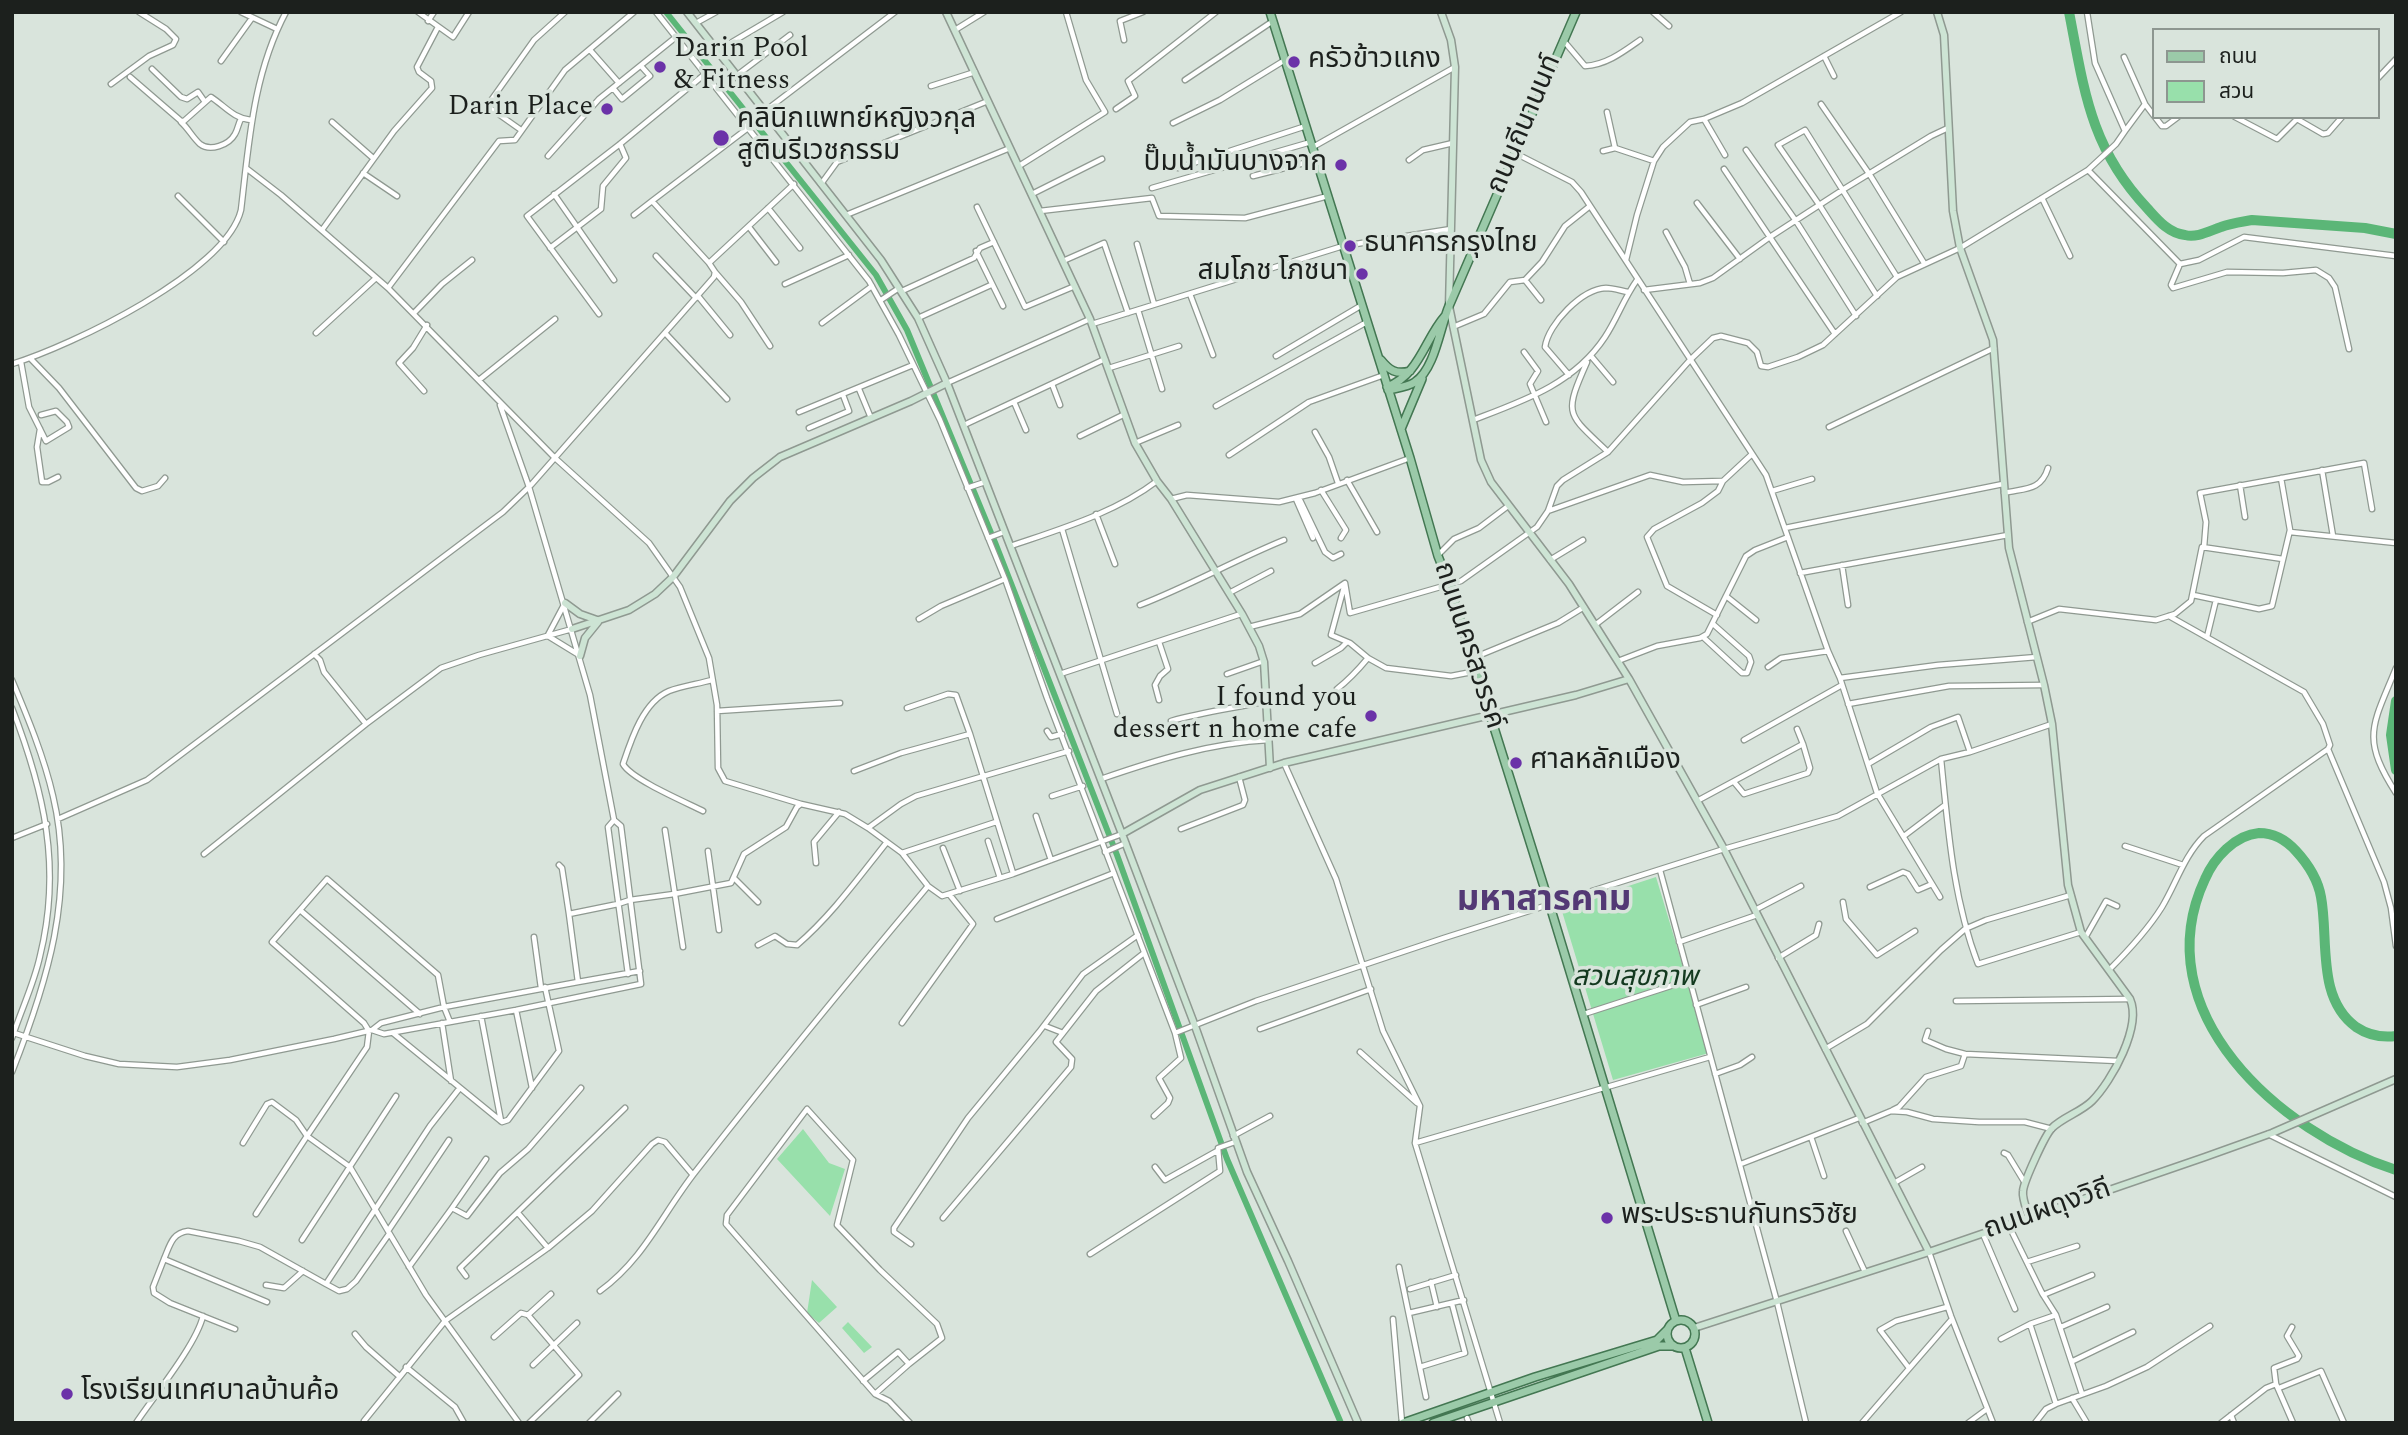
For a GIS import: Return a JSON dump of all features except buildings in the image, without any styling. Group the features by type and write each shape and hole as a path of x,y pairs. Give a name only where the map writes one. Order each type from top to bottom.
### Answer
{"main road":[{"name":"ถนนนครสวรรค์","path":"1270,12 1410,458 1438,556 1473,658 1550,906 1676,1321"},
{"name":"ถนนถีนานนท์","path":"1401,429 1442,332 1449,306 1576,12"},
{"name":"ถนนถีนานนท์","path":"1388,388 1415,367 1435,328 1445,316"},
{"path":"1378,357 1389,369 1396,372 1403,373 1415,367"},
{"path":"1388,388 1413,383 1424,371"},
{"path":"1403,1423 1535,1377 1657,1339 1676,1321 1686,1321 1694,1328 1695,1338 1685,1348"},
{"path":"1667,1330 1667,1339 1672,1346"},
{"path":"1433,1423 1659,1346 1685,1348"},
{"path":"1685,1348 1708,1423"}],"street":[{"path":"111,84 149,56 173,45 176,39 166,29 139,12"},
{"path":"241,12 277,29"},
{"path":"12,365 97,330 125,314 185,276 224,242 238,220 258,80 286,12"},
{"path":"418,12 453,37 469,12"},
{"path":"428,21 434,12"},
{"path":"521,130 487,106 534,40 565,12"},
{"path":"388,288 499,141 514,140 565,70 634,12"},
{"path":"656,12 872,286 929,393 1005,579 1105,852 1177,1032 1181,1058 1159,1078 1170,1098 1154,1116"},
{"path":"687,12 846,215 901,289 918,318 944,385 964,425 983,482 1126,843 1234,1140 1357,1423"},
{"path":"696,23 716,12"},
{"path":"717,51 783,12"},
{"path":"765,111 895,12"},
{"path":"946,12 1091,321 1135,443 1242,614 1259,646 1264,661 1270,768"},
{"path":"955,30 984,12"},
{"path":"1018,166 1105,112 1086,80 1066,12"},
{"path":"1125,40 1120,21 1143,12"},
{"path":"1116,109 1135,96 1128,81 1216,12"},
{"path":"1441,12 1451,40 1455,66 1449,306 1481,460 1491,482 1584,607 1619,661 1724,849 1860,1121 1929,1252 1947,1307 1993,1423"},
{"path":"1653,12 1669,26"},
{"path":"1626,261 1654,161 1663,146 1690,122 1742,103 1902,12"},
{"path":"1937,12 1944,34 1953,211 1960,248 1990,327 1994,348 2009,548 2052,724 2071,895 2083,935 2134,1008 2133,1023 2118,1060 2102,1089 2091,1102 2052,1129 2025,1184 2023,1193 2029,1217"},
{"path":"2087,12 2095,63 2125,131"},
{"path":"221,61 252,18"},
{"path":"1185,80 1273,21"},
{"path":"322,230 373,158 432,88 432,81 419,72 417,67 438,27"},
{"path":"736,76 790,35"},
{"path":"548,156 600,99 676,37"},
{"path":"1563,40 1585,66 1596,65 1617,56 1640,40"},
{"path":"590,50 619,84"},
{"path":"1824,56 1834,76"},
{"path":"2124,57 2152,113"},
{"path":"2380,76 2396,59"},
{"path":"1173,123 1220,100 1285,60"},
{"path":"613,88 622,99 649,76 641,66"},
{"path":"1152,188 1312,145 1455,66"},
{"path":"152,69 181,97 187,99 198,92 205,102"},
{"path":"931,86 975,72"},
{"path":"599,314 527,216 620,144 705,73"},
{"path":"130,77 181,121 202,146 222,146 237,132 241,119"},
{"path":"181,121 211,97 241,119 251,120"},
{"path":"821,184 837,162 988,102"},
{"path":"1821,104 1870,175 1924,264"},
{"path":"1345,583 1350,613 1461,581 1537,527 1548,512 1557,486 1608,453 1690,360 1713,338 1721,336 1748,343 1757,352 1761,366 1768,367 1823,345 1897,277 1960,248 2090,169 2116,145 2146,104"},
{"path":"1607,112 1615,148"},
{"path":"1704,119 1725,155"},
{"path":"2157,119 2162,126 2175,119"},
{"path":"2239,119 2277,139 2296,119"},
{"path":"2299,119 2323,134 2328,133 2340,119"},
{"path":"332,122 373,158"},
{"path":"1178,168 1306,126"},
{"path":"634,215 748,128"},
{"path":"1644,290 1700,283 1713,278 1770,237 1948,128"},
{"path":"1877,296 1778,145 1805,130 1897,277"},
{"path":"1409,160 1428,148 1453,143"},
{"path":"550,248 603,207 603,186 626,158 620,144"},
{"path":"846,215 1010,148"},
{"path":"1603,151 1615,148 1654,161"},
{"path":"1746,150 1796,221 1856,316"},
{"path":"1514,152 1572,182 1766,475 1840,678 1877,793 1940,897"},
{"path":"1032,194 1102,159"},
{"path":"1253,176 1316,160"},
{"path":"246,168 388,288 555,458 646,540 680,587 709,658 717,712 718,768 725,781 845,814 902,853 928,886 942,896 1013,874 1122,834 1200,790 1239,777 1284,763 1576,695 1629,679"},
{"path":"1724,169 1835,334"},
{"path":"2090,169 2180,264"},
{"path":"363,173 397,196"},
{"path":"709,263 794,184"},
{"path":"554,194 614,280"},
{"path":"178,196 224,242"},
{"path":"1040,211 1152,198 1159,216 1245,218 1328,196"},
{"path":"2042,198 2070,256"},
{"path":"652,201 741,302 770,346"},
{"path":"1698,203 1740,259"},
{"path":"1453,327 1484,314 1510,282 1525,280 1542,262 1564,226 1590,206"},
{"path":"977,207 1025,307 1075,286"},
{"path":"768,208 800,248"},
{"path":"748,227 776,262"},
{"path":"204,854 366,724 441,668 599,621 629,610 655,594 673,577 730,501 765,468 794,450 1091,321 1128,313 1343,246 1451,229"},
{"path":"1666,232 1685,267 1689,284"},
{"path":"2180,264 2199,260 2244,237 2396,256"},
{"path":"881,300 974,258 980,247 994,242"},
{"path":"1063,261 1104,243 1128,313"},
{"path":"1137,244 1154,304"},
{"path":"976,251 1003,306"},
{"path":"656,256 730,335"},
{"path":"785,284 849,256"},
{"path":"414,313 442,284 472,260"},
{"path":"2180,264 2171,285 2173,288 2227,272 2319,271 2329,278 2335,287 2349,349"},
{"path":"58,819 147,780 318,657 493,520 529,488 666,334 715,272"},
{"path":"316,333 376,278"},
{"path":"1525,280 1541,300"},
{"path":"1608,453 1575,419 1571,406 1573,394 1587,362 1606,336 1637,280"},
{"path":"918,318 991,285"},
{"path":"822,323 872,286"},
{"path":"1569,375 1545,347 1549,331 1571,306 1590,294 1605,288 1628,292"},
{"path":"1190,294 1213,355"},
{"path":"1276,356 1362,305"},
{"path":"1138,310 1162,389"},
{"path":"479,380 555,319"},
{"path":"1216,406 1367,322"},
{"path":"424,391 399,363 416,344 427,325"},
{"path":"666,334 727,398"},
{"path":"1109,368 1179,346"},
{"path":"1829,427 1994,348"},
{"path":"1524,352 1538,371 1530,384 1545,422"},
{"path":"1591,356 1613,382"},
{"path":"30,358 59,388 136,488 142,491 158,486 165,478"},
{"path":"964,425 1105,358"},
{"path":"21,362 29,407 46,441 68,430 67,422 56,411 41,415"},
{"path":"1473,420 1535,397 1587,362"},
{"path":"799,412 913,365"},
{"path":"1229,455 1309,402 1384,374"},
{"path":"1052,384 1060,405"},
{"path":"859,388 871,418"},
{"path":"809,428 849,411 843,395"},
{"path":"12,708 35,770 47,824 50,887 46,928 32,986 13,1035 120,1064 177,1067 230,1060 370,1031 384,1034 640,984 621,826 614,820 590,695 565,603 499,401"},
{"path":"1014,402 1026,430"},
{"path":"1080,436 1124,415"},
{"path":"1135,443 1178,425"},
{"path":"40,428 37,447 42,482 58,477"},
{"path":"1315,432 1329,457 1338,483"},
{"path":"1717,615 1667,586 1647,537 1654,529 1702,503 1718,491 1723,481 1751,455"},
{"path":"1171,499 1187,495 1279,502 1298,499 1410,458"},
{"path":"2027,622 2059,609 2156,620 2183,608 2193,596 2204,547 2206,522 2200,493 2364,463 2372,509"},
{"path":"2004,494 2039,485 2045,480 2048,468"},
{"path":"2322,470 2333,536"},
{"path":"1548,512 1650,475 1683,482 1723,481"},
{"path":"2193,596 2269,608 2274,602 2290,532 2281,478"},
{"path":"1772,491 1812,479"},
{"path":"1347,480 1377,532"},
{"path":"1011,547 1062,529 1141,494 1157,481"},
{"path":"968,488 983,482"},
{"path":"1785,528 2003,484"},
{"path":"2240,485 2245,517"},
{"path":"1321,490 1346,530 1341,538"},
{"path":"1298,499 1313,538"},
{"path":"1298,499 1325,552 1334,558 1341,554"},
{"path":"1438,556 1454,539 1479,528 1508,506"},
{"path":"1096,514 1115,564"},
{"path":"1062,529 1117,714"},
{"path":"989,538 1003,532"},
{"path":"2290,532 2396,543"},
{"path":"1800,573 2008,535"},
{"path":"1619,661 1657,646 1703,637 1713,624 1746,556 1788,537"},
{"path":"1140,604 1284,540"},
{"path":"1550,560 1583,540"},
{"path":"2204,547 2283,559"},
{"path":"1842,565 1848,605"},
{"path":"1229,593 1271,570"},
{"path":"919,619 940,606 1005,579"},
{"path":"1249,627 1300,614 1345,583"},
{"path":"1345,583 1331,635 1347,642 1386,668 1451,676 1477,671"},
{"path":"1595,625 1639,592"},
{"path":"1726,596 1756,620"},
{"path":"2207,637 2216,600"},
{"path":"565,603 580,614 599,621"},
{"path":"548,636 565,603"},
{"path":"1473,658 1558,624 1584,607"},
{"path":"1060,674 1242,614"},
{"path":"2169,616 2304,692 2323,724 2330,745 2328,749 2384,883 2392,908 2396,946"},
{"path":"580,656 585,638 599,621"},
{"path":"1703,637 1742,673 1747,673 1751,662 1749,656 1713,624"},
{"path":"548,636 580,656"},
{"path":"1158,699 1155,685 1168,669 1159,642"},
{"path":"1315,663 1347,642"},
{"path":"1769,667 1782,658 1828,651"},
{"path":"318,657 324,672 366,724"},
{"path":"1840,678 1938,664 2037,657"},
{"path":"1337,689 1353,677 1368,658"},
{"path":"1227,674 1264,661"},
{"path":"2396,668 2376,713 2373,735 2379,767 2396,793"},
{"path":"12,680 48,775 58,819 62,867 58,922 46,976 12,1072"},
{"path":"703,811 641,779 625,769 623,764 646,710 653,702 668,691 712,680"},
{"path":"1744,740 1842,685"},
{"path":"1849,704 1949,686 2044,685"},
{"path":"907,708 948,694 956,695 1013,874"},
{"path":"1171,721 1223,708 1267,701"},
{"path":"717,712 840,703"},
{"path":"1868,764 1931,727 1958,717 1970,752"},
{"path":"1177,1032 1256,1001 1724,849 1838,816 1941,760 2052,724"},
{"path":"1734,782 1744,794 1808,773 1810,768 1797,729"},
{"path":"1046,732 1051,737 1062,734"},
{"path":"853,771 901,753 970,734"},
{"path":"1101,779 1187,752 1223,744 1269,740"},
{"path":"1697,801 1803,744"},
{"path":"2109,970 2153,920 2195,845 2328,749"},
{"path":"869,828 916,796 1069,751"},
{"path":"1941,760 1957,889 1965,929 1978,964 2083,935 2106,901 2117,906"},
{"path":"1284,763 1336,879 1383,1031 1420,1106 1415,1143 1500,1423"},
{"path":"1181,829 1243,805 1245,800 1239,777"},
{"path":"1052,796 1083,786"},
{"path":"569,914 631,900 732,883 744,854 786,827 801,804"},
{"path":"1904,836 1945,805"},
{"path":"816,863 814,842 838,813"},
{"path":"1036,816 1051,860"},
{"path":"614,820 608,827 628,974"},
{"path":"902,853 996,822"},
{"path":"12,838 47,824"},
{"path":"665,830 683,947"},
{"path":"988,841 1000,878"},
{"path":"758,945 775,936 792,946 797,944 831,911 887,842"},
{"path":"1105,852 1126,843"},
{"path":"2125,846 2183,865"},
{"path":"943,848 960,891"},
{"path":"708,852 719,930"},
{"path":"559,865 562,868 578,982"},
{"path":"1660,870 1741,1164 1806,1423"},
{"path":"1870,887 1903,872 1908,874 1918,890 1932,884"},
{"path":"997,919 1114,873"},
{"path":"734,878 758,902"},
{"path":"370,1031 272,942 327,879 438,975 444,1007 450,1022"},
{"path":"600,1291 633,1263 693,1175 814,1022 928,886"},
{"path":"1679,942 1756,913 1801,886"},
{"path":"902,1023 973,924 949,894"},
{"path":"1825,1049 1867,1024 1965,929 1986,920 2071,895"},
{"path":"1843,902 1846,919 1877,955 1915,931"},
{"path":"300,910 420,1014"},
{"path":"1778,958 1816,935 1819,925"},
{"path":"911,1244 894,1231 894,1228 968,1118 1088,969 1138,935"},
{"path":"502,1122 508,1120 559,1051 550,1003 543,988 534,937"},
{"path":"943,1218 1071,1067 1072,1059 1056,1042 1097,991 1144,953"},
{"path":"256,1214 367,1047 370,1031 381,1023 444,1007 640,971"},
{"path":"1583,1014 1689,980"},
{"path":"1696,1004 1746,987"},
{"path":"1260,1030 1371,989"},
{"path":"1956,1001 2130,999"},
{"path":"516,1010 532,1089"},
{"path":"481,1016 502,1122"},
{"path":"442,1023 451,1082"},
{"path":"1044,1025 1063,1033"},
{"path":"1928,1031 1925,1040 1965,1054 2118,1060"},
{"path":"393,1032 502,1122"},
{"path":"1360,1052 1420,1106"},
{"path":"1741,1164 1811,1137 1891,1111 1899,1107 1926,1077 1961,1066 1965,1054"},
{"path":"1415,1143 1710,1057"},
{"path":"1715,1074 1740,1065 1752,1057"},
{"name":"ถนนผดุงวิถี","path":"1694,1328 1929,1252 2270,1134 2396,1079"},
{"path":"452,1208 467,1216 500,1173 528,1149 581,1088"},
{"path":"326,1284 430,1126 459,1089"},
{"path":"302,1240 396,1096"},
{"path":"243,1143 267,1104 272,1102 296,1121 307,1136 350,1167 444,1321 519,1423"},
{"path":"466,1276 460,1268 625,1108"},
{"path":"875,1394 942,1338 937,1324 837,1225 853,1160 807,1109 727,1215 726,1224 875,1394 889,1401 910,1423"},
{"path":"1891,1111 1933,1119 2025,1122 2052,1129"},
{"path":"1155,1167 1165,1180 1270,1116"},
{"path":"2270,1134 2396,1197"},
{"path":"1811,1137 1824,1177"},
{"path":"235,1329 170,1303 154,1293 153,1287 173,1237 188,1231 260,1247 339,1291 352,1286 449,1140"},
{"path":"364,1421 444,1321 548,1248 592,1211 652,1144 658,1140 664,1142 693,1175"},
{"path":"1090,1254 1220,1171 1217,1150"},
{"path":"2004,1153 2008,1154 2025,1184"},
{"path":"409,1267 486,1159"},
{"path":"1893,1184 1922,1167"},
{"path":"518,1213 548,1248"},
{"path":"2008,1224 2043,1295 2056,1315 2082,1394"},
{"path":"1846,1231 1866,1273"},
{"path":"1982,1233 2015,1309"},
{"path":"2026,1262 2077,1246"},
{"path":"164,1259 267,1301"},
{"path":"1399,1267 1426,1397"},
{"path":"266,1285 284,1287 303,1271"},
{"path":"1410,1289 1456,1275"},
{"path":"2043,1295 2091,1275"},
{"path":"1431,1282 1437,1307"},
{"path":"528,1315 551,1294"},
{"path":"1409,1313 1464,1300"},
{"path":"1420,1367 1465,1353 1452,1304"},
{"path":"1909,1368 1880,1330 1896,1321 1947,1307"},
{"path":"2061,1327 2107,1307"},
{"path":"494,1337 521,1313 528,1315 579,1375 529,1423"},
{"path":"2001,1339 2056,1315"},
{"path":"136,1423 187,1349 201,1326 203,1316"},
{"path":"1392,1319 1403,1423"},
{"path":"1862,1423 1952,1319"},
{"path":"533,1364 577,1323"},
{"path":"2031,1324 2056,1404"},
{"path":"2035,1423 2046,1409 2147,1367 2210,1326"},
{"path":"2292,1327 2287,1336 2298,1356 2297,1359 2274,1368 2277,1386 2293,1423"},
{"path":"2073,1361 2133,1332"},
{"path":"355,1334 399,1376"},
{"path":"863,1381 898,1352 909,1364"},
{"path":"406,1367 455,1407 464,1423"},
{"path":"2221,1423 2266,1388 2322,1371 2344,1423"},
{"path":"589,1423 618,1394"},
{"path":"2072,1398 2087,1423"},
{"path":"1968,1423 1987,1409"},
{"path":"2231,1415 2234,1423"}],"green space":[{"name":"สวนสุขภาพ","path":"1656,877 1709,1053 1613,1080 1561,908"},
{"path":"803,1129 829,1163 845,1169 830,1216 777,1159"},
{"path":"812,1280 837,1307 819,1323 807,1313"},
{"path":"848,1322 872,1347 864,1353 842,1328"}],"waterway":[{"path":"666,12 876,275 907,330 996,545 1117,855 1227,1159 1341,1423"},
{"path":"2069,12 2085,92 2101,140 2128,186 2168,228 2179,234 2194,236 2252,220 2365,228 2396,234"},
{"path":"2396,701 2391,735 2396,770"},
{"path":"2396,1036 2370,1034 2356,1027 2343,1015 2329,984 2318,884 2296,851 2280,838 2259,833 2242,838 2226,849 2205,879 2191,928 2192,975 2208,1020 2234,1060 2268,1097 2308,1128 2352,1152 2396,1170"}],"place":[{"name":"ครัวข้าวแกง","path":"1294,62"},
{"name":"Darin Pool & Fitness","path":"660,67"},
{"name":"Darin Place","path":"607,109"},
{"name":"คลินิกแพทย์หญิงวกุล สูตินรีเวชกรรม","path":"721,138"},
{"name":"ปั๊มน้ำมันบางจาก","path":"1341,165"},
{"name":"ธนาคารกรุงไทย","path":"1350,246"},
{"name":"สมโภช โภชนา","path":"1362,274"},
{"name":"I found you dessert n home cafe","path":"1371,716"},
{"name":"ศาลหลักเมือง","path":"1516,763"},
{"name":"พระประธานกันทรวิชัย","path":"1607,1218"},
{"name":"โรงเรียนเทศบาลบ้านค้อ","path":"67,1394"}],"district":[{"name":"มหาสารคาม","path":"1544,903"}]}
